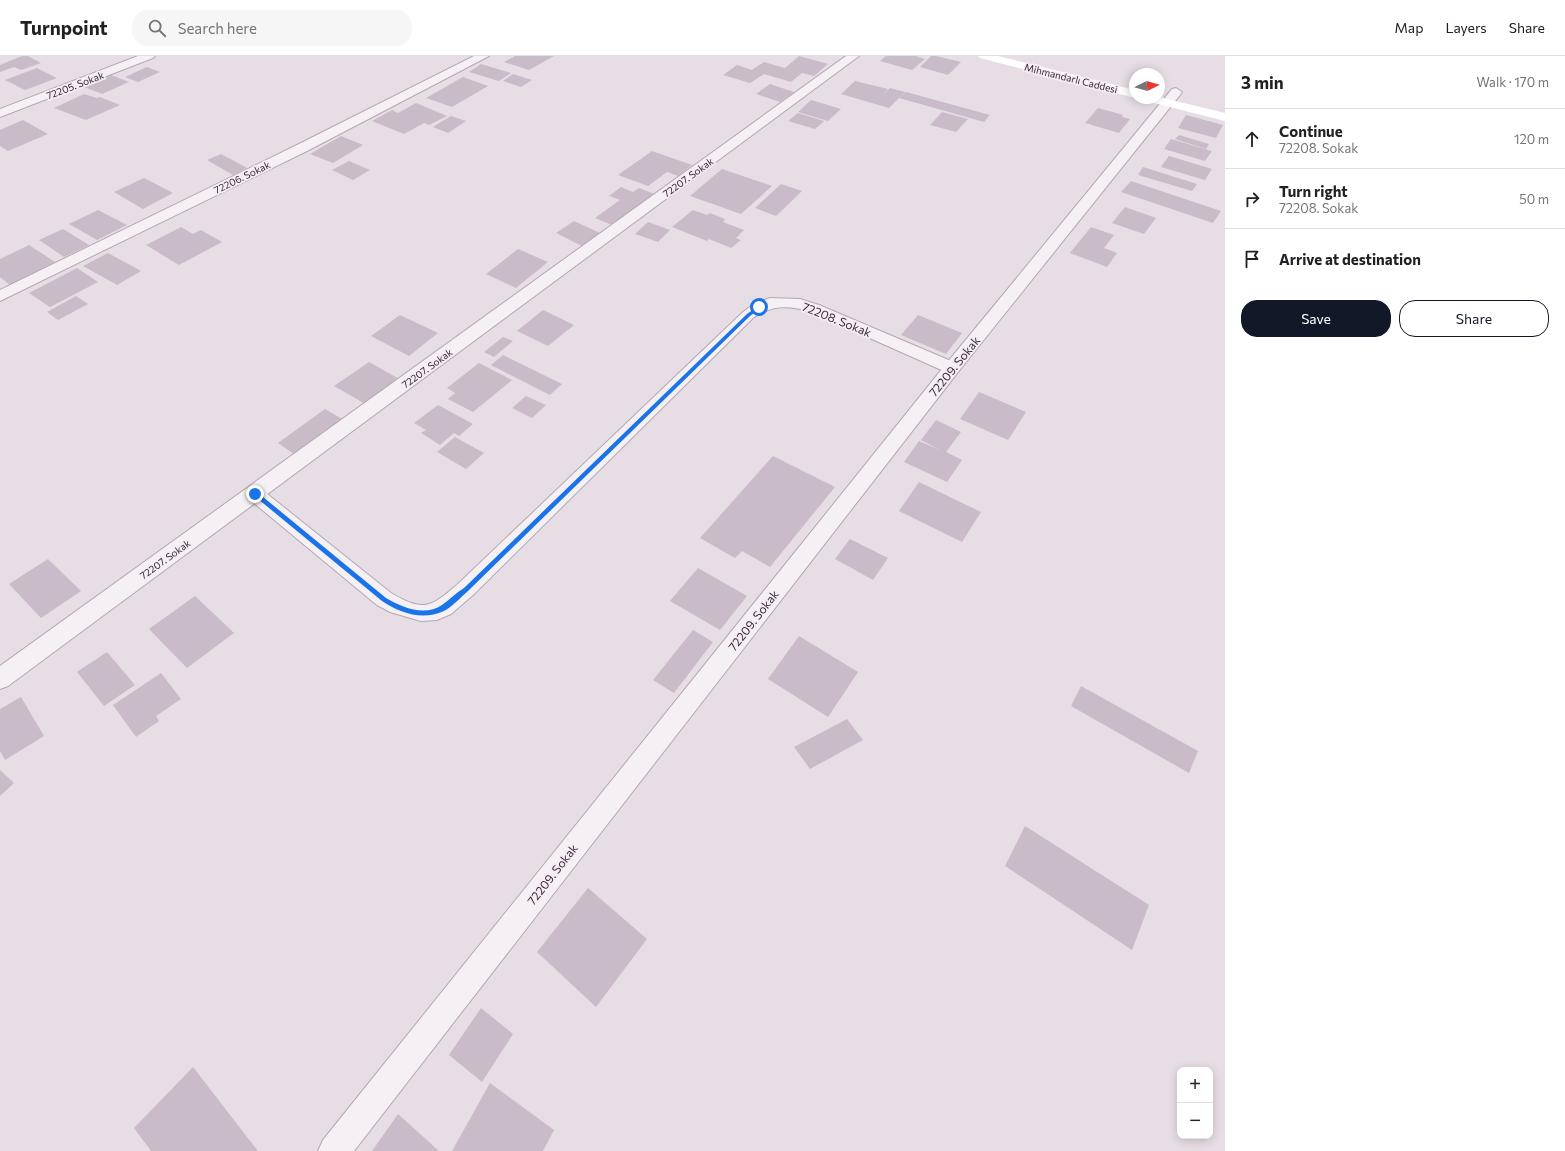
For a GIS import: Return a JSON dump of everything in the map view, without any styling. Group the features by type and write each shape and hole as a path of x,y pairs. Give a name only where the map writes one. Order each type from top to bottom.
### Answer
{"street":[{"name":"72205. Sokak","path":"0,114 149,56"},
{"name":"72206. Sokak","path":"0,296 302,148 483,56"},
{"name":"72207. Sokak","path":"0,680 853,56"},
{"name":"Mihmandarlı Caddesi","path":"984,56 1129,92"},
{"name":"Mihmandarlı Caddesi","path":"1032,56 1129,80"},
{"path":"1165,95 1225,105"},
{"path":"1165,96 1225,117"},
{"name":"72209. Sokak","path":"334,1151 952,368 1156,104"}],"lane":[{"name":"72208. Sokak","path":"255,494 384,599 399,609 411,612 427,612 442,609 466,590 748,315 759,307 770,303 783,302 814,308 952,368"}],"building":[{"path":"22,56 28,56 41,63 21,70 14,67 0,72 0,65"},
{"path":"515,56 554,56 529,70 504,62"},
{"path":"799,56 828,64 814,76 802,73 791,82 764,74 750,83 723,75 737,65 752,70 764,62 785,68"},
{"path":"886,56 916,56 925,59 912,70 880,61"},
{"path":"931,56 961,62 948,75 920,67"},
{"path":"481,64 511,73 499,81 469,72"},
{"path":"147,67 160,72 138,82 125,77"},
{"path":"37,68 57,78 25,90 5,80"},
{"path":"513,74 532,80 521,87 503,81"},
{"path":"111,75 129,82 102,94 84,87"},
{"path":"463,77 488,86 452,107 426,98"},
{"path":"855,81 888,89 882,96 890,88 905,92 889,108 841,94"},
{"path":"770,84 794,92 780,102 756,94"},
{"path":"906,92 990,115 984,122 899,98"},
{"path":"84,94 97,98 100,97 120,105 86,120 54,108"},
{"path":"811,100 841,109 828,121 798,112"},
{"path":"416,103 447,116 429,125 424,123 404,134 372,121 392,110 398,113"},
{"path":"1098,108 1123,115 1122,117 1130,119 1119,133 1085,123"},
{"path":"942,112 968,119 956,132 930,125"},
{"path":"798,113 824,121 815,129 788,121"},
{"path":"1186,115 1223,125 1216,138 1178,128"},
{"path":"451,116 466,121 448,133 433,127"},
{"path":"23,120 48,134 8,151 0,146 0,130"},
{"path":"1179,135 1209,144 1206,149 1175,139"},
{"path":"341,136 363,145 333,163 310,154"},
{"path":"1171,139 1212,151 1205,161 1164,149"},
{"path":"652,151 692,165 678,176 667,172 648,186 618,175"},
{"path":"221,154 247,168 233,175 207,160"},
{"path":"1169,156 1212,169 1205,180 1161,167"},
{"path":"349,161 370,170 353,180 332,170"},
{"path":"1143,167 1197,184 1192,191 1138,175"},
{"path":"722,169 772,186 741,214 690,196"},
{"path":"144,178 173,193 143,209 114,192"},
{"path":"1131,181 1221,211 1213,223 1121,192"},
{"path":"781,184 802,191 776,216 755,208"},
{"path":"621,187 633,192 639,188 654,194 612,225 595,218 620,200 609,196"},
{"path":"1125,207 1156,218 1144,234 1112,223"},
{"path":"98,210 127,225 97,240 69,224"},
{"path":"693,210 707,215 710,213 725,219 723,222 744,230 736,238 741,240 731,248 709,239 707,241 672,227"},
{"path":"574,221 600,233 582,246 556,233"},
{"path":"648,222 670,230 658,242 635,234"},
{"path":"181,227 193,234 201,230 222,242 179,265 146,245"},
{"path":"1091,227 1114,235 1104,248 1117,253 1107,267 1070,253"},
{"path":"63,229 89,245 64,257 39,240"},
{"path":"29,245 55,262 10,285 0,277 0,259"},
{"path":"518,249 548,262 516,288 486,274"},
{"path":"108,253 141,271 117,285 83,266"},
{"path":"77,268 98,282 50,307 29,293"},
{"path":"76,296 88,304 58,320 47,312"},
{"path":"543,310 574,325 548,346 517,331"},
{"path":"400,315 438,333 409,356 371,336"},
{"path":"918,315 962,333 946,354 901,335"},
{"path":"503,337 513,341 494,357 484,352"},
{"path":"503,355 562,384 550,395 491,365"},
{"path":"369,362 401,380 367,405 334,386"},
{"path":"479,363 512,380 473,412 448,399 455,393 447,388"},
{"path":"979,392 1026,412 1008,440 960,419"},
{"path":"526,396 546,405 532,418 512,408"},
{"path":"438,405 473,424 459,436 454,433 440,445 421,433 426,430 414,423"},
{"path":"325,409 344,420 297,456 278,443"},
{"path":"936,420 961,432 946,452 962,460 947,482 904,462 919,441 940,450 921,440"},
{"path":"455,437 484,453 466,469 437,452"},
{"path":"773,456 835,487 770,567 742,551 735,558 700,538"},
{"path":"919,482 981,512 962,542 899,511"},
{"path":"850,539 888,558 873,580 835,559"},
{"path":"48,559 81,591 41,618 9,584"},
{"path":"698,568 747,596 720,630 670,601"},
{"path":"195,596 234,633 187,668 149,629"},
{"path":"693,630 713,642 674,693 653,680"},
{"path":"799,636 858,672 828,717 768,679"},
{"path":"107,652 135,685 104,706 77,672"},
{"path":"161,673 181,699 156,716 159,721 136,737 113,705"},
{"path":"1081,686 1198,751 1189,773 1071,706"},
{"path":"21,697 44,736 5,760 0,751 0,709"},
{"path":"847,719 863,740 810,769 794,747"},
{"path":"0,770 14,783 0,796"},
{"path":"1025,826 1149,905 1132,950 1005,866"},
{"path":"588,888 647,939 596,1007 537,952"},
{"path":"481,1008 513,1034 482,1082 449,1055"},
{"path":"193,1067 258,1151 151,1151 134,1128"},
{"path":"490,1083 554,1130 543,1151 452,1151"},
{"path":"398,1114 439,1151 372,1151"}],"route":[{"path":"255,494 384,599 399,609 411,612 427,612 442,609 466,590 748,315 759,307"}]}
